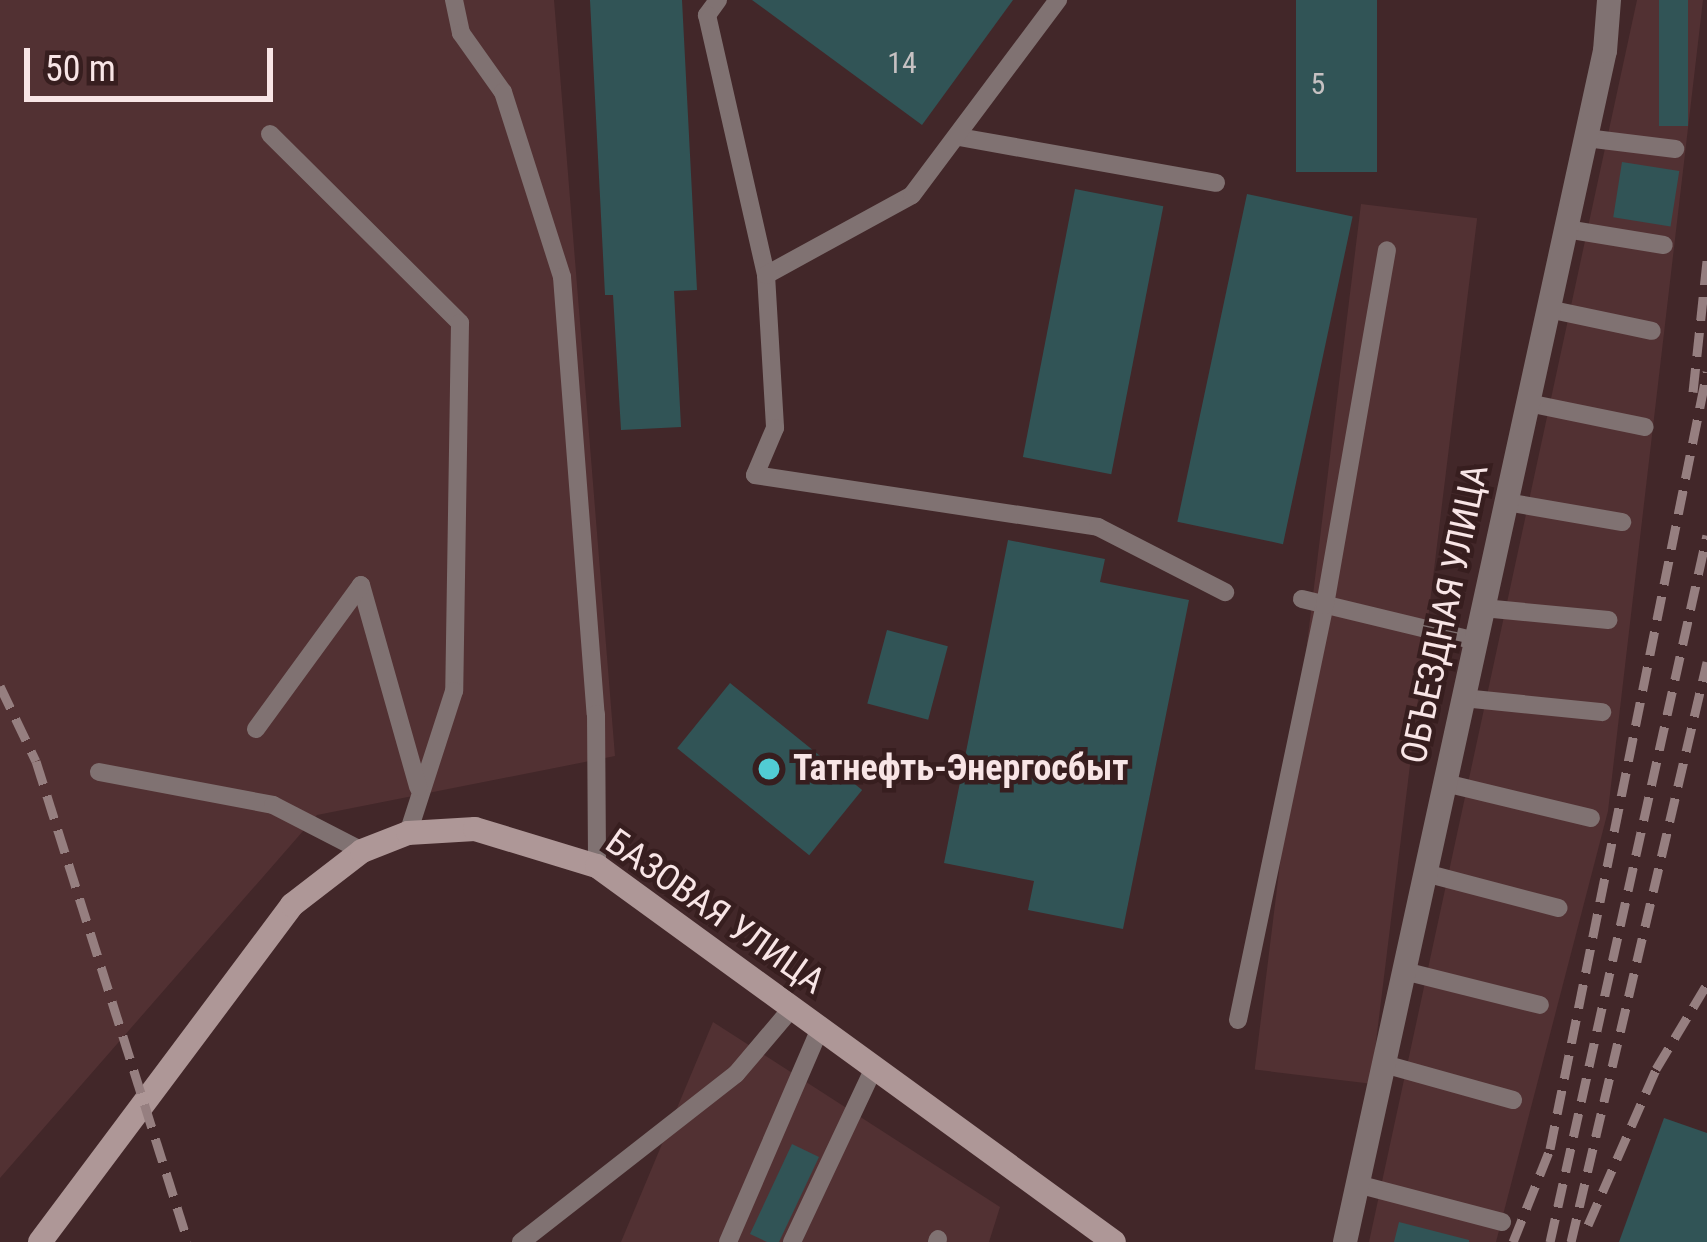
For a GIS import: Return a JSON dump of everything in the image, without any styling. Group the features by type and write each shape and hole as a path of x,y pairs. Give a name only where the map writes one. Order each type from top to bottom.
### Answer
{"street":[{"name":"ОБЪЕЗДНАЯ УЛИЦА","path":"1345,1242 1586,138 1609,0"},
{"name":"БАЗОВАЯ УЛИЦА","path":"40,1242 292,905 362,850 408,833 476,829 597,866 1114,1242"}],"lane":[{"path":"454,0 461,33 503,92 562,277 596,714 597,866"},
{"path":"718,0 706,15 766,275 775,428 754,475 1098,527 1225,592"},
{"path":"766,275 912,195 1058,0"},
{"path":"270,134 460,323 454,691 418,787 408,833"},
{"path":"959,136 1216,183"},
{"path":"1586,138 1675,149"},
{"path":"1566,229 1664,245"},
{"path":"1238,1020 1325,604 1388,250"},
{"path":"1548,309 1652,331"},
{"path":"1528,403 1645,427"},
{"path":"1506,502 1622,522"},
{"path":"256,729 362,585 418,787"},
{"path":"1302,599 1476,641"},
{"path":"1483,608 1608,620"},
{"path":"1463,698 1602,712"},
{"path":"99,772 273,806 362,850"},
{"path":"1445,783 1592,818"},
{"path":"1425,873 1558,908"},
{"path":"1404,971 1540,1004"},
{"path":"521,1242 736,1074 792,1008"},
{"path":"728,1242 820,1028"},
{"path":"1384,1064 1513,1100"},
{"path":"791,1242 874,1068"},
{"path":"1358,1184 1502,1222"}],"shaded area":[{"path":"0,0 554,0 615,756 317,815 0,1178"},
{"path":"1637,0 1703,0 1608,811 1496,1242 1369,1242"},
{"path":"1361,204 1477,218 1371,1084 1255,1070"},
{"path":"713,1022 1000,1207 989,1242 621,1242"}],"building":[{"path":"590,0 682,0 697,290 674,291 681,427 621,430 613,295 605,295"},
{"path":"752,0 1013,0 922,125"},
{"path":"1296,0 1377,0 1377,172 1296,172"},
{"path":"1659,0 1688,0 1688,126 1659,126"},
{"path":"1622,162 1679,171 1671,226 1613,217"},
{"path":"1075,189 1163,206 1111,474 1023,457"},
{"path":"1247,194 1353,216 1283,544 1177,522"},
{"path":"1008,540 1105,559 1100,582 1189,600 1123,929 1028,910 1034,881 944,863"},
{"path":"887,630 948,646 928,720 867,703"},
{"name":"Татнефть-Энергосбыт","path":"730,683 862,790 809,855 677,748"},
{"path":"1664,1118 1707,1133 1707,1242 1619,1242"},
{"path":"792,1144 819,1157 779,1242 767,1242 750,1234"},
{"path":"1399,1222 1469,1240 1469,1242 1394,1242"}],"railway":[{"path":"1693,392 1707,260"},
{"path":"1513,1242 1550,1149 1707,372"},
{"path":"1550,1242 1707,535"},
{"path":"1571,1242 1707,662"},
{"path":"0,686 36,761 188,1242"},
{"path":"1588,1225 1656,1069 1707,984"}],"place":[{"name":"Татнефть-Энергосбыт","path":"769,769"}]}
